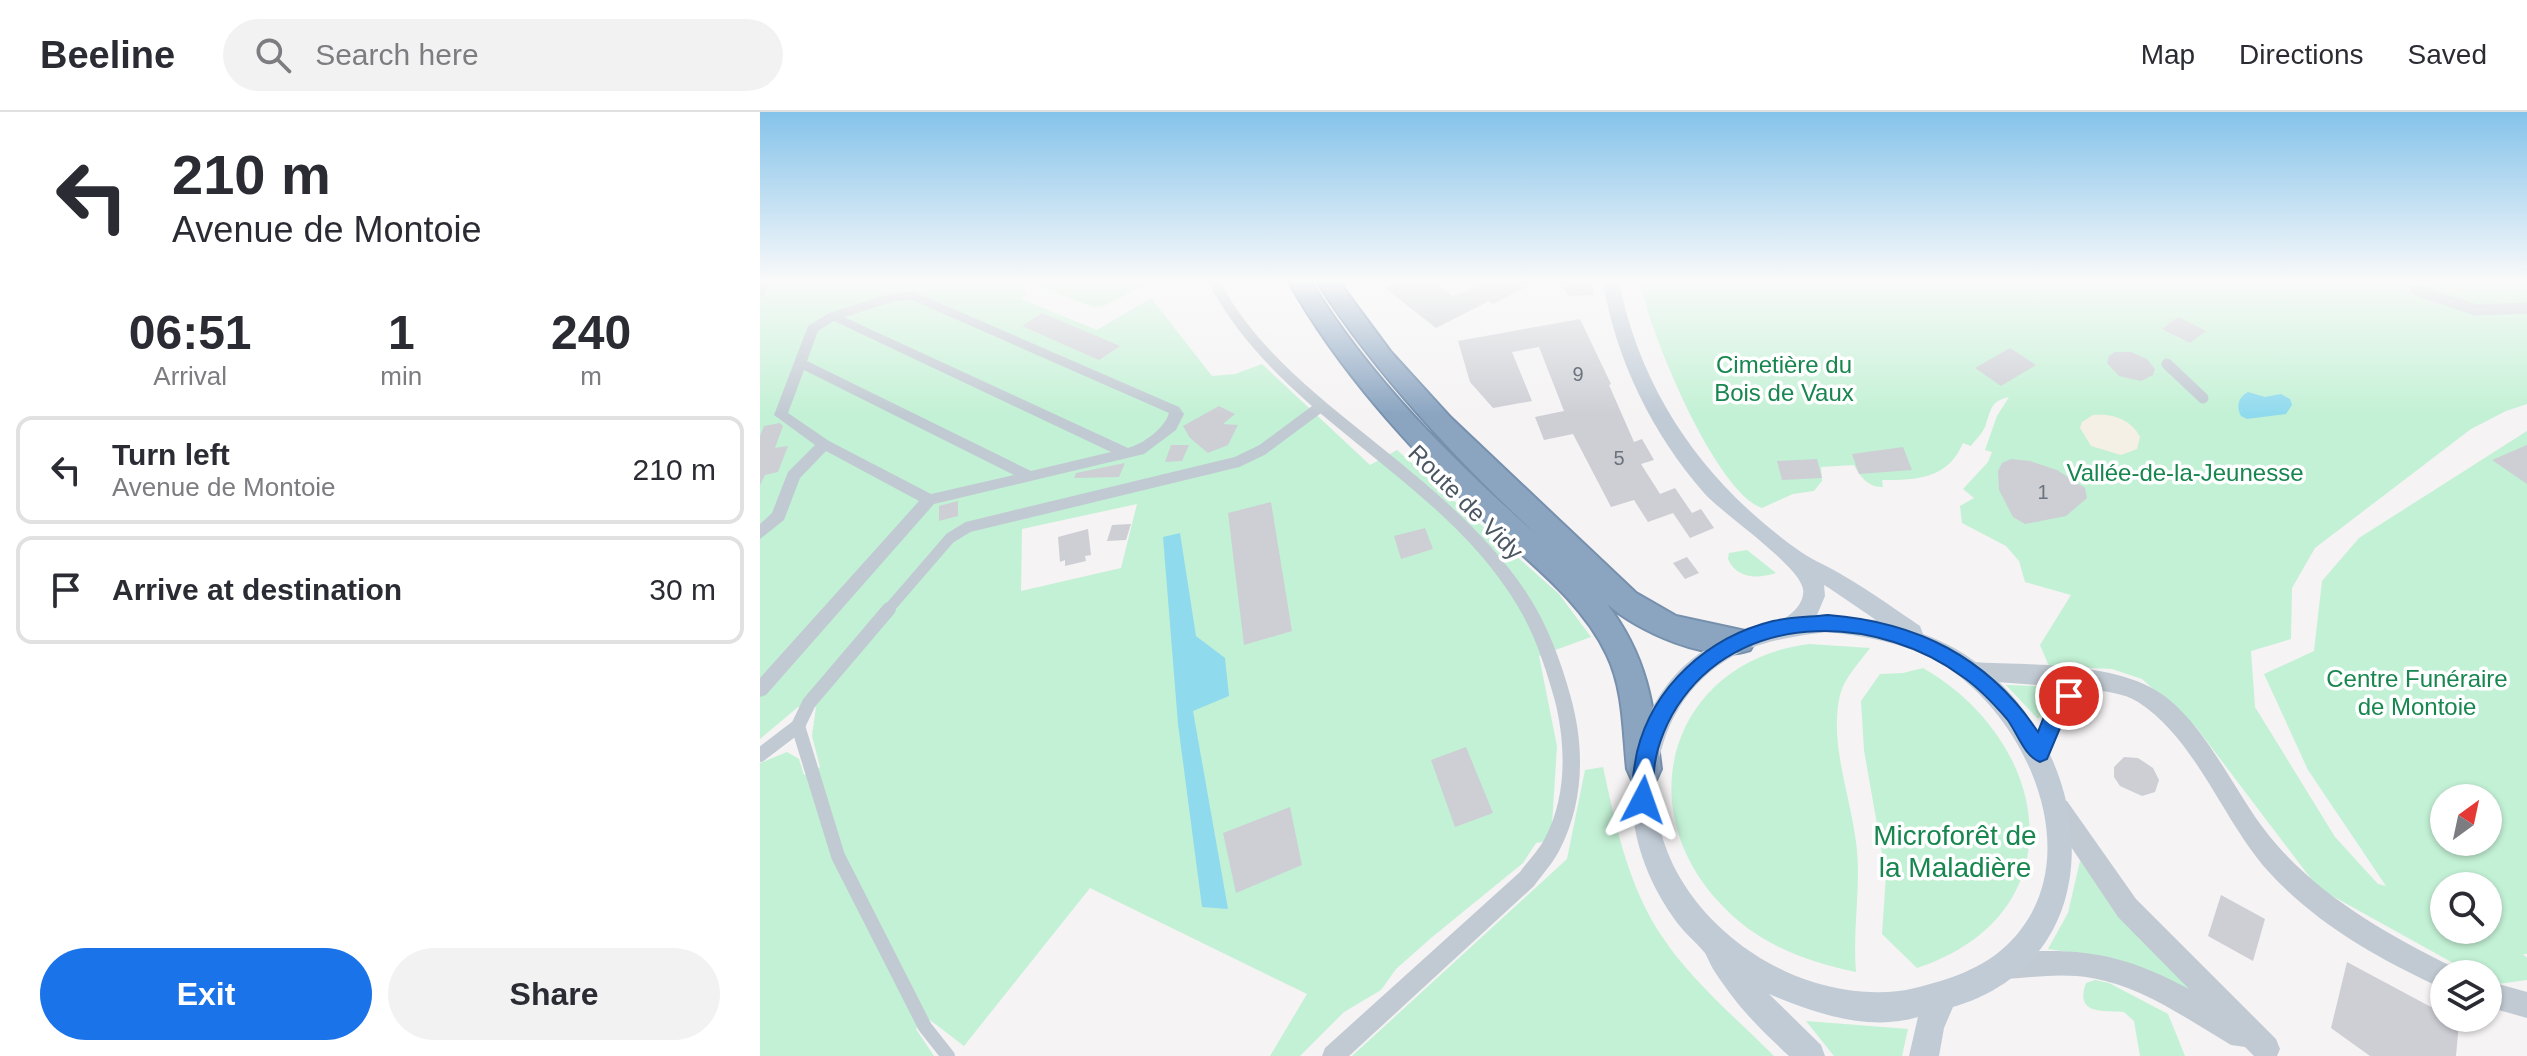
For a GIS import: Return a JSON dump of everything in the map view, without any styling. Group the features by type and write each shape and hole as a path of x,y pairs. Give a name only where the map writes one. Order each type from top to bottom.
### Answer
{"highway":[{"path":"1331,326 1402,417 1469,489 1569,585 1612,634 1632,679 1644,769"},
{"path":"1359,326 1421,401 1476,459 1620,597 1649,618 1674,628 1739,641"}],"main road":[{"path":"1620,326 1640,378 1685,455 1732,509 1790,556 1808,575 1815,592 1811,607 1793,625"},
{"path":"1699,927 1733,958 1769,981 1804,996 1841,1005 1883,1009 1941,1000 1963,992 2005,966 2035,932 2051,903 2058,880 2062,846 2059,809 2040,752 2014,714 1970,671 1837,582 1790,556"},
{"path":"1810,1056 1756,1002 1676,897 1655,855 1643,800 1644,769 1652,735 1666,705 1686,679 1710,657 1739,641 1793,625 1857,625 1929,646"},
{"path":"1924,1056 1929,1027 1941,1000"}],"street":[{"path":"817,326 812,329 799,362 782,418 929,500"},
{"path":"855,326 1127,453"},
{"path":"760,690 929,500 1127,453 1151,444 1177,420 1174,410 983,326"},
{"name":"Route de Vidy","path":"1243,326 1320,407 1382,455 1456,522 1515,589 1551,659 1566,709 1573,767 1552,845 1527,879 1333,1056"},
{"path":"799,362 1029,476"},
{"path":"2167,364 2187,379 2203,398"},
{"path":"760,755 798,726 809,703 940,550 959,532 1000,518 1237,462 1262,450 1320,407"},
{"path":"760,533 779,516 793,476 824,444"},
{"path":"1970,671 2122,685 2158,704 2179,727 2261,845 2307,891 2362,932 2430,968"},
{"path":"2040,752 2057,710 2085,681"},
{"path":"798,726 838,856 925,1027 948,1056"},
{"path":"2059,809 2127,908 2270,1053"},
{"path":"2005,966 2057,963 2114,970 2176,997 2270,1053"},
{"path":"2502,998 2527,1005"}],"green space":[{"path":"760,326 1087,326 1097,330 1104,326 1173,326 1212,376 1235,374 1262,364 1370,465 1397,450 1559,594 1591,637 1539,656 1557,746 1551,840 1536,843 1523,863 1396,969 1381,990 1344,1012 1300,1056 1270,1056 1307,994 1090,888 964,1046 926,1017 916,1029 934,1056 760,1056 760,763 787,752 799,759 804,775 820,767 812,736 816,707 798,707 760,739","holes":["1137,504 1121,568 1021,591 1022,529"]},
{"path":"1653,326 2527,326 2527,404 2471,429 2315,548 2292,588 2291,639 2251,651 2255,707 2335,837 2378,884 2386,886 2308,770 2264,674 2314,651 2322,581 2359,538 2527,431 2527,954 2523,954 2527,958 2527,980 2502,983 2502,960 2448,960 2318,888 2196,727 2142,679 2112,669 2049,666 2040,645 2071,595 2025,582 2019,561 2006,546 1962,523 1960,506 1974,498 1963,489 1988,462 1992,452 1985,450 1997,416 2009,397 1993,406 1984,430 1971,446 1963,443 1957,455 1940,471 1919,478 1882,480 1883,487 1866,481 1854,465 1821,467 1822,481 1814,491 1793,494 1762,508 1744,496 1724,473 1670,371"},
{"path":"1747,550 1776,573 1748,576 1732,566 1729,553"},
{"path":"1809,644 1870,648 1845,682 1837,713 1839,750 1858,858 1856,972 1780,948 1731,915 1690,861 1675,821 1672,780 1679,741 1698,706 1726,677 1763,656"},
{"name":"Microforêt de la Maladière","path":"1923,668 1967,700 2000,739 2021,782 2030,826 2024,869 2005,909 1969,943 1917,968 1882,934 1886,876 1864,750 1861,701 1880,674"},
{"path":"2006,685 2058,687 2063,689 2038,719"},
{"path":"1603,767 1626,860 1648,913 1689,971 1774,1056 1352,1056 1567,859 1585,770"},
{"path":"2080,861 2140,939 2206,1002 2076,953 2048,949 2068,913"},
{"path":"2095,980 2109,983 2168,1014 2185,1056 2140,1056 2134,1021 2124,1012 2100,1011 2084,1001 2086,983"},
{"path":"1806,1021 1908,1029 1902,1056 1834,1056"}],"sand":[{"path":"2093,415 2114,416 2132,426 2140,437 2137,449 2121,455 2091,446 2080,428 2082,422"}],"water":[{"path":"2248,392 2265,397 2281,394 2290,399 2292,405 2286,414 2247,419 2241,416 2238,406"},
{"path":"1180,533 1196,636 1225,658 1229,696 1193,711 1228,909 1202,907 1178,724 1163,537"}],"building":[{"path":"1022,326 1073,326 1120,346 1099,360"},
{"path":"1541,326 1583,326 1634,442 1642,439 1654,460 1641,464 1660,494 1675,488 1692,513 1701,509 1714,528 1690,538 1673,513 1648,522 1634,500 1611,507 1573,434 1544,440 1535,417 1564,411 1539,347 1512,352 1532,401 1493,408 1470,382 1458,341"},
{"path":"2166,326 2196,326 2206,331 2190,343 2162,329"},
{"path":"2010,348 2036,365 2001,386 1975,368"},
{"path":"2115,352 2131,352 2147,359 2155,369 2153,375 2141,381 2119,376 2107,363 2109,356"},
{"path":"1219,406 1235,414 1223,424 1238,425 1228,445 1208,453 1190,438 1183,426"},
{"path":"780,423 783,426 775,448 788,446 778,472 765,475 760,485 760,436 764,426"},
{"path":"1171,445 1189,445 1182,461 1165,462"},
{"path":"2527,445 2527,484 2492,460"},
{"path":"1903,447 1912,470 1859,474 1852,454"},
{"path":"1817,459 1822,478 1782,480 1777,461"},
{"path":"2011,459 2030,461 2057,470 2085,488 2087,498 2066,516 2025,524 2013,517 1999,490 1998,471 2002,463"},
{"path":"1125,463 1119,477 1074,478 1076,473"},
{"path":"958,501 958,516 939,521 939,506"},
{"path":"1271,502 1292,631 1244,645 1228,513"},
{"path":"1131,524 1126,540 1107,541 1112,525"},
{"path":"1425,528 1433,549 1401,559 1394,536"},
{"path":"1088,529 1091,555 1085,556 1086,561 1065,566 1065,560 1060,562 1058,537"},
{"path":"1687,557 1699,573 1685,579 1673,563"},
{"path":"1466,747 1493,813 1455,827 1431,760"},
{"path":"2124,757 2138,758 2153,768 2159,780 2155,792 2142,796 2120,786 2114,777 2114,767"},
{"path":"1290,807 1302,865 1236,893 1223,833"},
{"path":"2221,895 2265,919 2253,961 2208,936"},
{"path":"2347,962 2430,1006 2430,1032 2458,1032 2456,1056 2370,1056 2331,1028"}],"route":[{"path":"1643,800 1644,769 1652,735 1666,705 1686,679 1710,657 1739,641 1774,628 1828,623 1857,625 1883,630 1929,646 1970,671 1989,687 2014,714 2040,752 2057,710 2069,696"}],"park label":[{"name":"Cimetière du Bois de Vaux","path":"1784,378"},
{"name":"Vallée-de-la-Jeunesse","path":"2185,472"},
{"name":"Centre Funéraire de Montoie","path":"2417,692"}]}
